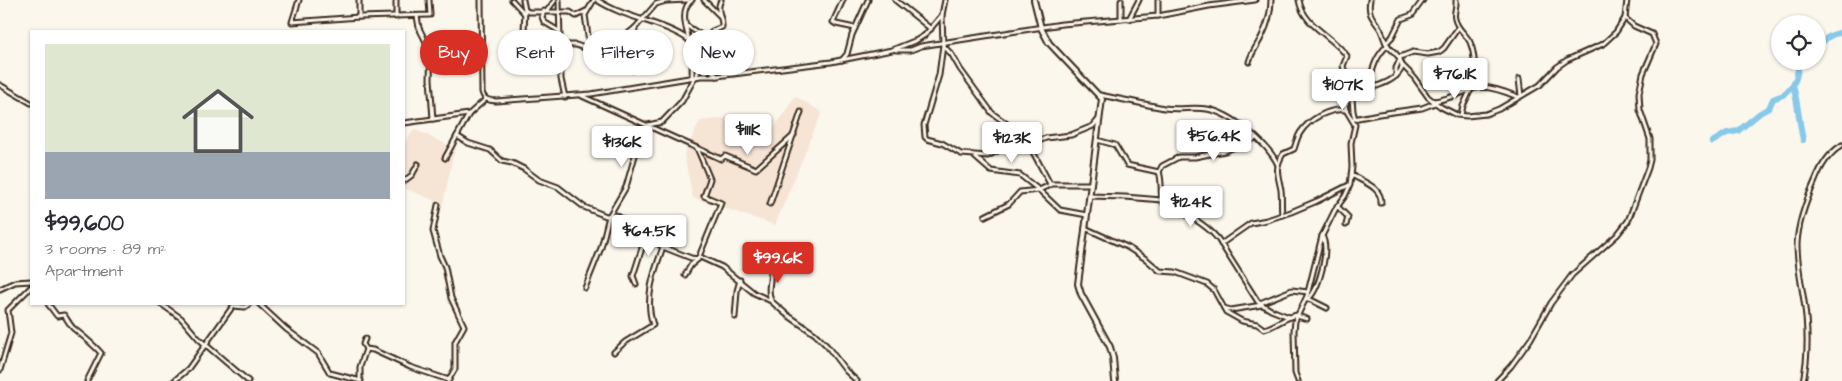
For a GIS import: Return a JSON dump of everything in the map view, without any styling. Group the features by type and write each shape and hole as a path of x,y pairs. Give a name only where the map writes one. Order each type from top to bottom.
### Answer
{"street":[{"path":"299,0 292,22 359,17 430,15 429,0"},
{"path":"359,0 359,17"},
{"path":"396,0 396,17"},
{"path":"481,0 481,83 483,97 496,101 582,95 694,78 842,60 892,50 914,42 925,35 942,15"},
{"path":"512,0 525,12 570,12 576,16 586,10 594,0"},
{"path":"523,0 525,12 524,30"},
{"path":"554,0 542,17 544,22 557,30"},
{"path":"559,0 559,30"},
{"path":"597,0 618,12 673,31 683,37"},
{"path":"632,30 660,2 688,0"},
{"path":"687,30 685,8 692,0"},
{"path":"704,0 722,21 722,27 712,30"},
{"path":"716,0 719,16"},
{"path":"718,6 721,0"},
{"path":"843,0 834,22 854,28"},
{"path":"842,60 847,54 854,28 868,0"},
{"path":"896,0 930,29"},
{"path":"945,0 942,15 939,74 924,125 925,137 961,154 974,156 991,155 1007,146 1030,145 1046,138 1071,135 1090,128 1100,117"},
{"path":"1034,0 1041,28 1046,38 1056,51 1100,95 1103,104 1084,228 1078,284 1081,294 1110,347 1115,381"},
{"path":"1121,0 1121,20"},
{"path":"1128,19 1139,0"},
{"path":"1158,0 1158,16"},
{"path":"892,50 912,50 927,45 966,40 993,33 1087,21 1158,16 1209,6 1256,0"},
{"path":"1249,62 1255,46 1262,38 1266,27 1271,0"},
{"path":"1299,0 1302,12 1309,21 1342,49 1347,56 1343,66 1352,98 1355,129 1351,143 1352,175 1350,185 1322,236 1307,299"},
{"path":"1370,0 1373,21 1380,29 1387,44 1400,58 1402,64 1434,102 1449,111 1461,115 1494,112 1540,84 1562,63 1603,44 1616,32 1626,18 1626,0"},
{"path":"1367,90 1376,59 1380,52 1392,37 1401,19 1412,15 1423,0"},
{"path":"1456,0 1454,18 1458,28 1470,44 1475,74 1471,90 1462,106 1461,115"},
{"path":"552,12 559,7"},
{"path":"586,10 587,30"},
{"path":"417,16 419,28 430,52 433,119"},
{"path":"1497,381 1511,366 1530,340 1552,303 1572,275 1617,235 1628,221 1648,168 1650,139 1640,110 1639,93 1643,74 1656,44 1652,34 1634,26 1626,18"},
{"path":"686,26 693,30"},
{"path":"1396,76 1396,65 1400,58 1413,52 1428,54 1438,52 1444,48 1458,28"},
{"path":"914,42 927,45"},
{"path":"942,44 952,55 992,113 1022,134 1030,145 1051,185"},
{"path":"1354,119 1346,110 1346,105 1352,98 1396,76 1401,71 1402,64"},
{"path":"561,75 565,97"},
{"path":"648,125 662,122 668,116 682,101 696,75"},
{"path":"1519,79 1519,97"},
{"path":"0,85 30,102"},
{"path":"1354,119 1422,108 1434,102 1479,88 1487,88 1519,97"},
{"path":"582,95 696,148 720,158 725,156 756,169 794,135"},
{"path":"1100,95 1164,108 1212,110 1245,128 1272,153 1278,165"},
{"path":"445,158 469,114 486,99"},
{"path":"1282,215 1280,188 1276,173 1283,154 1294,149 1300,133 1306,126 1330,110 1346,110"},
{"path":"770,204 801,112"},
{"path":"405,123 469,114"},
{"path":"585,288 601,248 609,216 626,187 638,145 648,125"},
{"path":"457,136 468,143 490,150 502,161 512,163 539,180 558,187 584,207 609,216 616,215 662,247 722,267 754,293 771,301 815,334 846,371 858,381"},
{"path":"1256,138 1225,151 1192,157 1179,157 1162,166 1159,172 1161,176 1162,200 1164,204 1206,226 1221,244 1261,304 1289,317"},
{"path":"1098,140 1115,145 1127,165 1159,172"},
{"path":"1802,381 1807,363 1807,326 1798,259 1799,224 1823,164 1830,154 1842,145"},
{"path":"685,275 691,265 699,258 721,203 704,196 710,179 696,148"},
{"path":"974,156 989,170 1017,174 1039,190 1057,208 1087,215"},
{"path":"405,180 412,175 418,164"},
{"path":"1352,175 1376,190 1380,195 1381,203"},
{"path":"985,216 1009,204 1017,193 1039,190 1051,185 1091,184"},
{"path":"1221,244 1251,223 1282,215 1350,185"},
{"path":"1089,196 1162,200"},
{"path":"366,349 373,350 410,367 449,380 455,369 454,342 464,326 451,298 445,267 433,231 438,205"},
{"path":"1337,206 1348,217 1346,225"},
{"path":"1084,228 1108,237 1126,247 1146,259 1160,271 1179,273 1211,286 1226,312 1238,319 1257,324 1263,328 1276,325 1289,317 1297,316 1307,319"},
{"path":"636,284 633,276 642,248 643,233"},
{"path":"1298,381 1295,373 1294,331 1297,316 1318,284 1323,264 1325,242 1322,236"},
{"path":"614,352 625,342 653,325 649,306 651,285 662,247"},
{"path":"770,271 771,278 768,287 771,301"},
{"path":"735,317 740,280"},
{"path":"0,289 15,282 30,281"},
{"path":"0,370 11,333 8,310 30,288"},
{"path":"1224,308 1240,310 1261,304 1292,290 1308,292"},
{"path":"1307,299 1327,308"},
{"path":"49,305 57,316 64,315 70,321 72,327 89,340 101,353 87,381"},
{"path":"162,305 181,318 205,344 219,354 248,381"},
{"path":"174,381 188,369 232,306 247,305"},
{"path":"260,305 286,329 318,353 330,373 361,381 360,367 366,349 363,344 365,339"}],"shaded area":[{"path":"795,96 822,112 775,225 693,198 684,154 700,121 726,118 770,135"},
{"path":"414,129 456,149 443,204 405,188 405,142"}],"waterway":[{"path":"1826,39 1842,33"},
{"path":"1712,142 1727,133 1738,131 1769,108 1773,99 1783,95 1793,85 1798,70"},
{"path":"1793,85 1803,140"}]}
